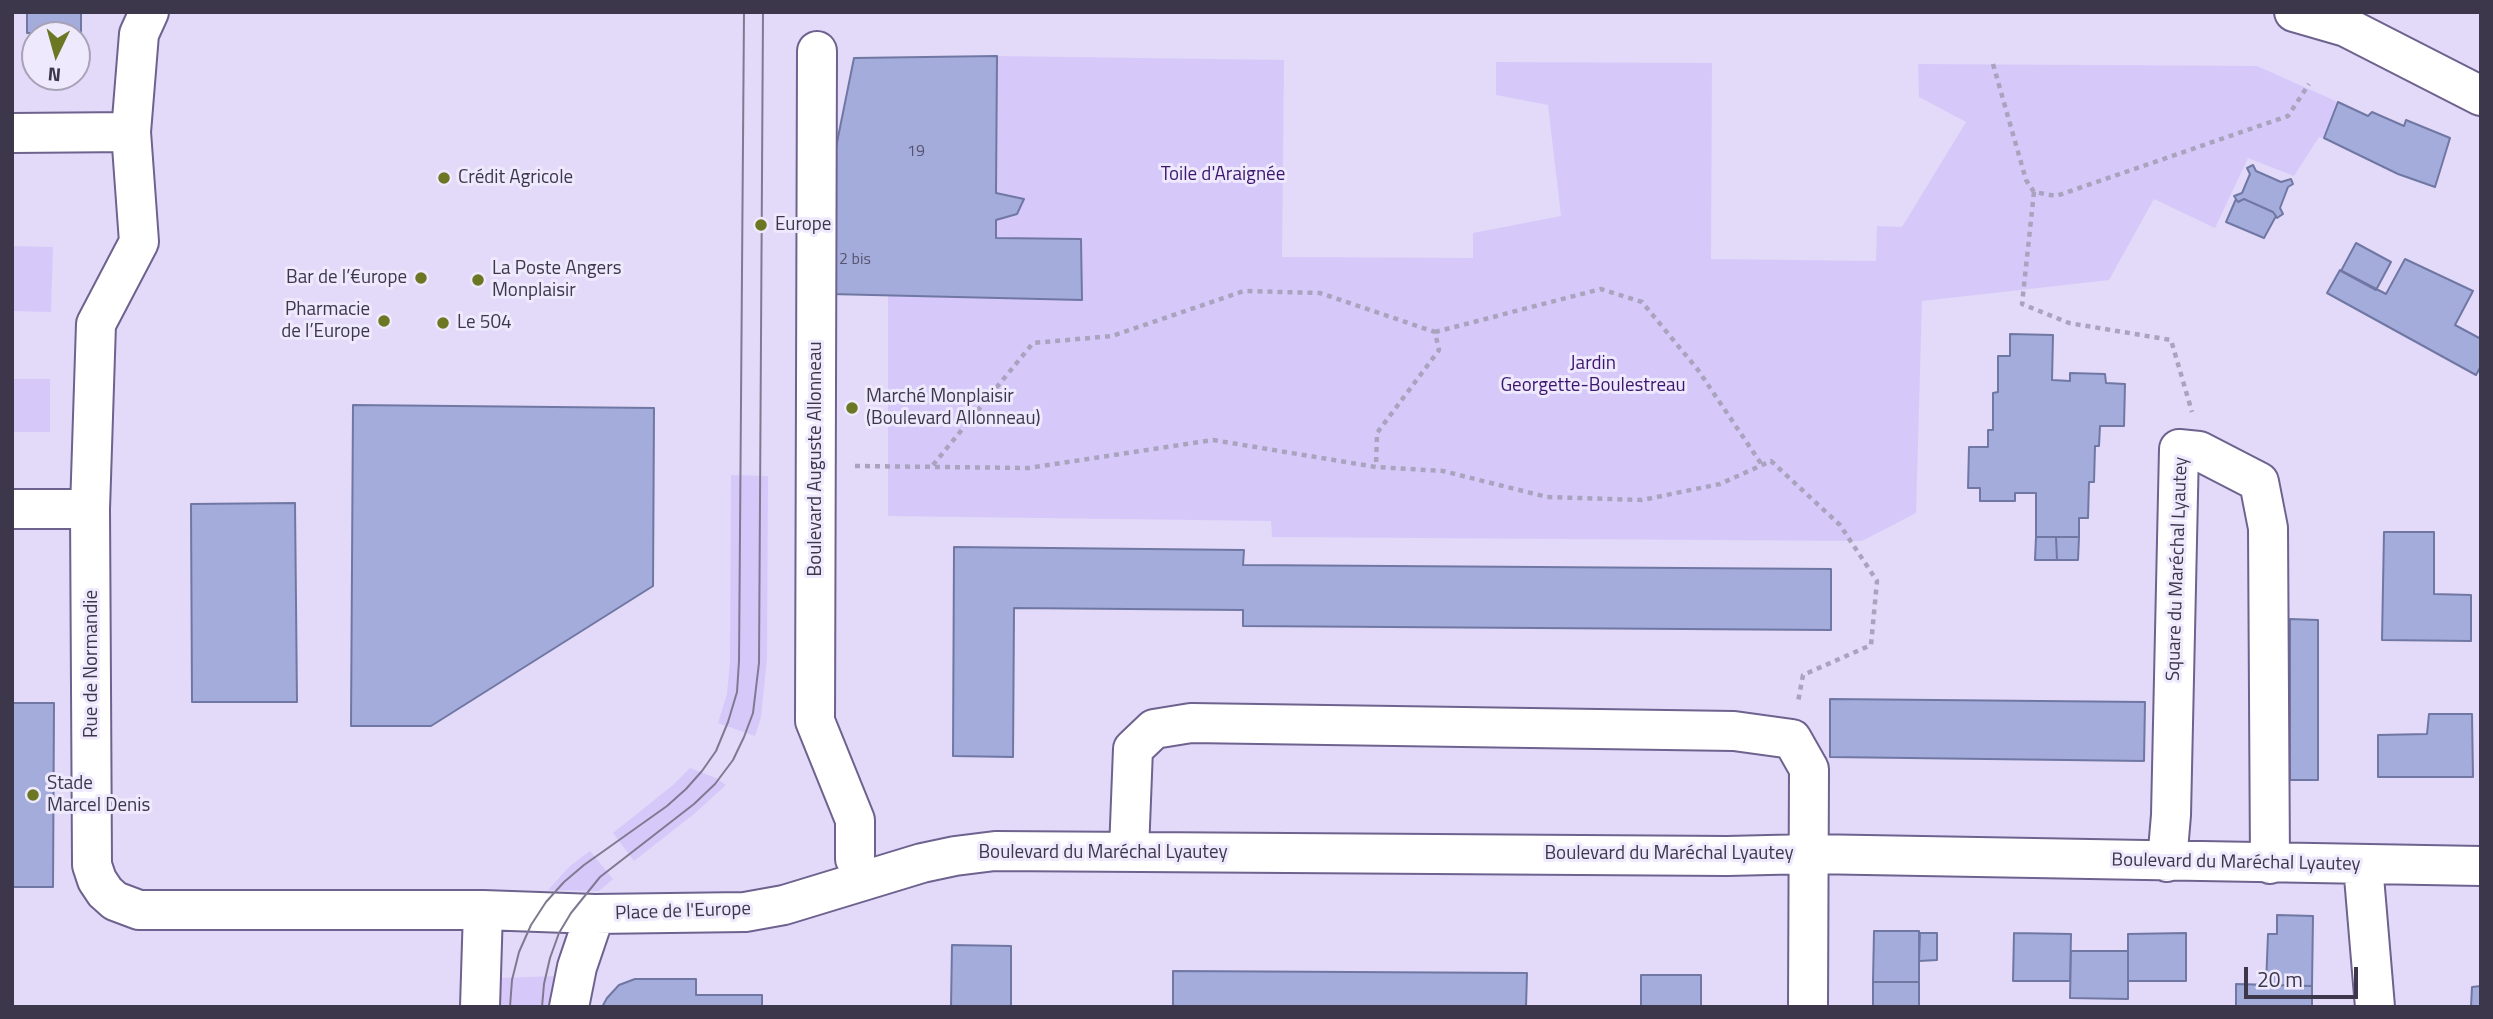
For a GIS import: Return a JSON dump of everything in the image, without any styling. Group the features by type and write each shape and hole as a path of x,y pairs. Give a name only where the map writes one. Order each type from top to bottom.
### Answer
{"street":[{"name":"Rue de Normandie","path":"149,12 139,34 131,132 139,242 96,324 90,509 92,864 97,880 115,901 139,909 483,910"},
{"path":"2294,12 2346,27 2481,96"},
{"name":"Boulevard Auguste Allonneau","path":"817,51 815,721 855,820 858,869"},
{"path":"12,134 131,132"},
{"name":"Square du Maréchal Lyautey","path":"2167,862 2171,815 2179,449 2199,451 2259,482 2268,528 2270,864"},
{"path":"12,509 90,509"},
{"path":"1129,851 1133,750 1154,729 1191,723 1734,730 1792,739 1810,769 1808,1007"},
{"name":"Boulevard du Maréchal Lyautey","path":"858,869 995,851 1714,856 1810,854 2481,866"},
{"path":"2363,865 2375,1007"},
{"name":"Place de l'Europe","path":"569,1006 577,967 595,914 745,912 784,905 858,869"},
{"path":"480,1002 483,910 595,914"}],"path":[{"path":"1993,64 2026,180 2034,192 2022,304 2069,323 2171,340 2195,423"},
{"path":"2034,192 2056,196 2288,116 2309,84"},
{"path":"933,466 1033,343 1112,336 1244,290 1320,293 1435,332 1601,289 1642,302 1698,370 1762,465"},
{"path":"1376,467 1377,433 1438,350 1435,332"},
{"path":"816,466 1028,468 1213,440 1376,467 1443,471 1547,496 1642,500 1720,484 1771,461 1840,525 1877,581 1871,645 1803,675 1792,739"}],"green space":[{"name":"Jardin Georgette-Boulestreau","path":"997,56 1284,60 1282,257 1473,258 1473,233 1561,216 1548,105 1496,95 1496,62 1712,63 1711,259 1876,261 1877,226 1902,227 1966,122 1919,97 1918,64 2257,66 2338,102 2324,138 2319,137 2294,176 2248,158 2215,228 2154,199 2109,280 1922,301 1916,513 1862,541 1272,537 1271,521 888,516 888,295 1082,300 1081,239 996,238 996,220 1017,214 1024,199 996,193"},
{"path":"12,246 53,247 51,312 12,311"},
{"path":"12,379 50,379 50,432 12,432"},
{"path":"731,475 768,476 767,658 761,717 755,736 718,723 727,694 730,661"},
{"path":"690,768 726,785 634,861 613,833"},
{"path":"590,851 613,879 599,891 548,890 570,866"},
{"path":"556,976 552,1007 497,1007 497,978"}],"building":[{"path":"27,12 81,12 81,21 27,21"},
{"path":"997,56 996,193 1024,199 1017,214 996,220 996,238 1081,239 1082,300 830,294 828,187 854,58"},
{"path":"2338,102 2368,116 2372,112 2404,126 2406,120 2450,138 2435,187 2398,174 2324,138"},
{"path":"2253,165 2256,171 2281,182 2291,179 2293,184 2288,187 2280,208 2283,214 2277,218 2273,212 2244,199 2238,202 2234,196 2242,193 2250,174 2247,168"},
{"path":"2236,199 2238,202 2244,199 2273,212 2276,216 2264,238 2226,222"},
{"path":"2356,243 2391,262 2376,290 2341,271"},
{"path":"2405,259 2473,291 2455,325 2481,339 2481,366 2476,375 2327,293 2340,270 2386,294"},
{"path":"2010,334 2053,335 2052,380 2070,381 2070,373 2105,374 2106,383 2125,384 2124,426 2100,426 2099,446 2095,446 2094,482 2089,482 2088,518 2079,518 2079,537 2036,537 2036,493 2015,493 2015,501 1980,501 1980,488 1968,488 1969,447 1988,447 1988,430 1993,430 1993,393 1998,392 1998,356 2010,356"},
{"path":"353,405 654,408 653,586 431,726 351,726"},
{"path":"295,503 297,702 192,702 191,504"},
{"path":"2384,532 2434,532 2434,594 2471,595 2471,641 2382,640"},
{"path":"2036,537 2056,537 2057,560 2035,560"},
{"path":"2056,537 2079,537 2078,560 2057,560"},
{"path":"954,547 1244,550 1243,565 1831,569 1831,630 1243,626 1243,610 1014,608 1013,757 953,756"},
{"path":"2290,619 2318,620 2318,780 2290,780"},
{"path":"1830,699 2145,702 2144,761 1830,757"},
{"name":"Stade Marcel Denis","path":"12,703 54,703 53,887 12,887"},
{"path":"2429,714 2472,714 2473,777 2378,777 2378,735 2427,734"},
{"path":"2277,915 2313,916 2312,986 2266,985 2268,934 2277,934"},
{"path":"1874,931 1919,931 1919,982 1873,982"},
{"path":"1920,933 1937,933 1937,960 1919,961"},
{"path":"2014,933 2071,934 2070,981 2013,981"},
{"path":"2186,933 2186,981 2128,981 2128,934"},
{"path":"952,945 1011,946 1011,1007 951,1007"},
{"path":"2071,951 2128,951 2128,999 2070,998"},
{"path":"1173,971 1527,973 1526,1007 1173,1007"},
{"path":"1641,975 1701,975 1701,1007 1641,1007"},
{"path":"635,979 696,979 696,995 762,995 762,1007 602,1007 619,985"},
{"path":"1873,982 1919,982 1919,1007 1873,1007"},
{"path":"2236,984 2312,986 2312,1007 2236,1007"},
{"path":"2481,986 2481,1007 2471,1007 2472,987"}],"tram line":[{"path":"510,1007 512,980 519,952 531,925 546,902 584,865 667,806 686,789 716,751 737,692 744,12"},
{"path":"542,1007 550,958 559,933 571,913 600,877 694,804 715,784 733,760 753,713 759,663 763,12"}],"place":[{"name":"Crédit Agricole","path":"444,178"},
{"name":"Europe","path":"761,225"},
{"name":"Bar de l’€urope","path":"421,278"},
{"name":"La Poste Angers Monplaisir","path":"478,280"},
{"name":"Pharmacie de l’Europe","path":"384,321"},
{"name":"Le 504","path":"443,323"},
{"name":"Marché Monplaisir (Boulevard Allonneau)","path":"852,408"},
{"name":"Stade Marcel Denis","path":"33,795"}],"park label":[{"name":"Toile d'Araignée","path":"1223,175"}]}
